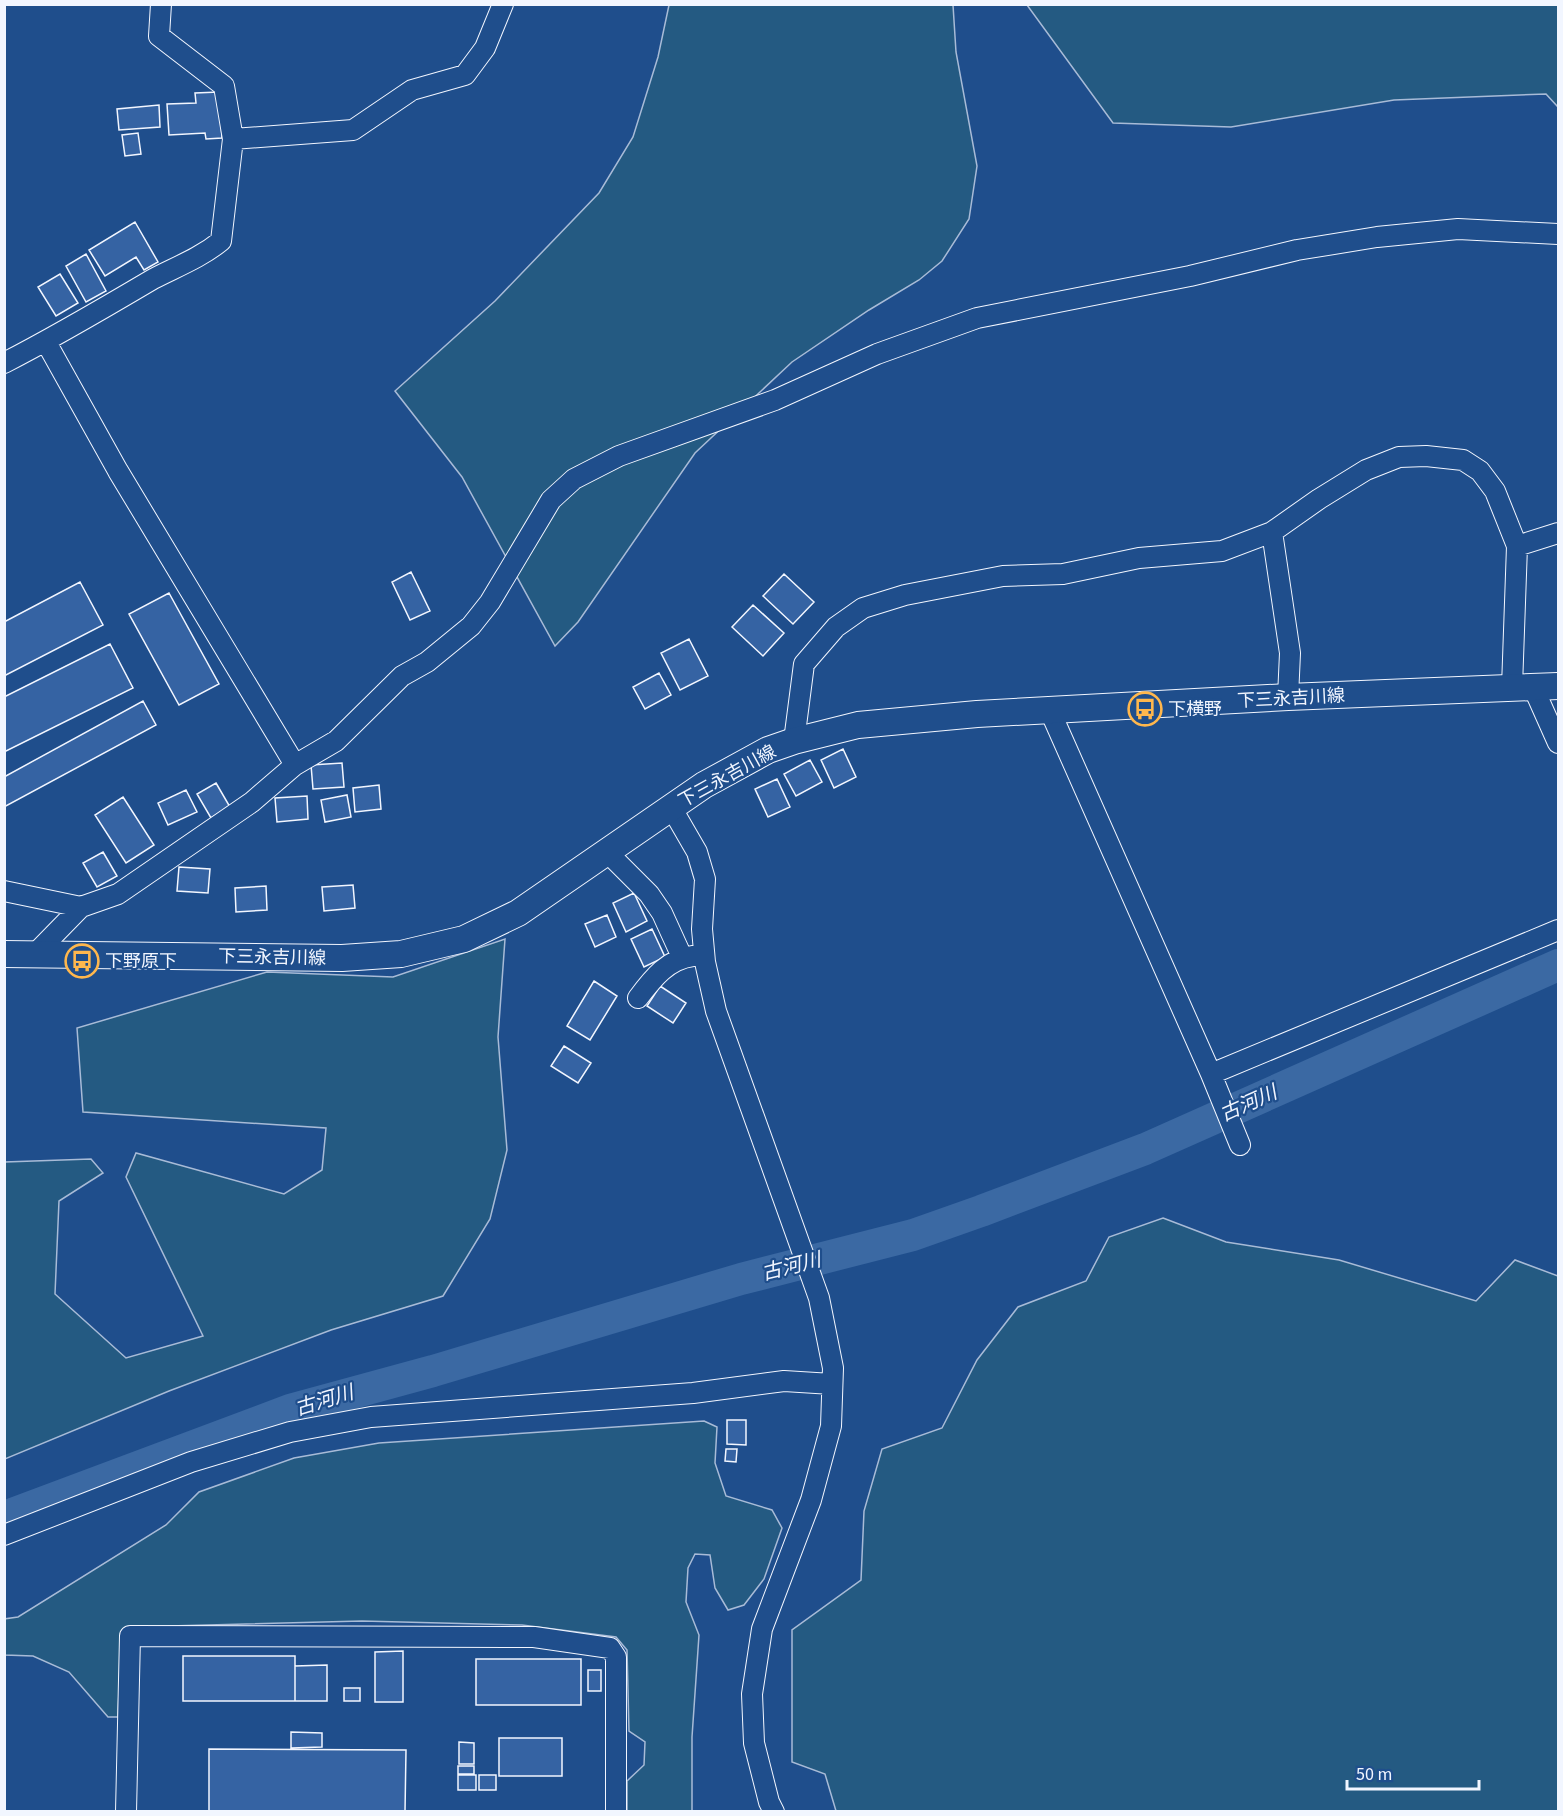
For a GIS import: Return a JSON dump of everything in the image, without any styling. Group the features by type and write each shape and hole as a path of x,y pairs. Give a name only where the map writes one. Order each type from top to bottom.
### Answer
{"main road":[{"name":"下三永吉川線","path":"4,954 342,958 401,954 464,939 518,913 704,785 768,750 858,725 977,714 1288,697 1558,686"}],"street":[{"path":"4,363 46,342 173,268 206,253 221,241 233,139 224,86 159,36 160,4"},
{"path":"233,139 353,130 412,90 465,75 485,48 503,4"},
{"path":"36,954 81,908 118,894 252,802 295,765 336,741 402,676 427,662 471,626 490,602 551,500 574,479 619,456 775,400 877,354 977,318 1180,278 1297,250 1377,237 1458,229 1558,234"},
{"path":"46,342 118,471 295,765"},
{"path":"794,741 804,664 836,627 863,608 905,594 1003,576 1063,574 1139,558 1222,551 1272,532 1366,470 1399,457 1426,456 1463,460 1480,471 1496,491 1517,546 1522,687 1558,743"},
{"path":"1272,532 1290,652 1288,697"},
{"path":"1517,546 1558,533"},
{"path":"1050,711 1212,1076 1240,1145"},
{"path":"671,807 697,852 705,879 702,929 704,955 716,1011 819,1298 833,1368 831,1426 811,1500 762,1629 752,1694 754,1743 769,1802 774,1812"},
{"path":"607,852 649,894 662,913 682,957"},
{"path":"4,891 81,908"},
{"path":"1212,1076 1558,930"},
{"path":"638,998 657,973 682,957 704,955"},
{"path":"4,1535 191,1462 290,1432 360,1419 475,1408 693,1393 784,1381 832,1384"},
{"path":"126,1812 130,1636 534,1637 610,1648 616,1657 615,1812"}],"shaded area":[{"path":"669,5 953,5 956,52 977,166 969,219 942,261 919,280 869,310 792,362 695,453 578,622 555,646 462,477 395,391 495,301 599,193 633,137 658,57"},
{"path":"1027,5 1558,5 1558,107 1546,94 1394,100 1231,127 1113,123"},
{"path":"505,939 498,1037 507,1150 490,1219 443,1296 331,1330 169,1391 5,1459 5,1162 91,1159 103,1173 59,1201 55,1294 126,1358 203,1336 126,1177 136,1153 284,1194 322,1170 326,1128 83,1112 77,1028 267,972 393,977"},
{"path":"1163,1218 1226,1242 1339,1260 1476,1301 1515,1260 1558,1276 1558,1811 836,1811 825,1774 792,1762 792,1630 861,1580 864,1511 882,1449 942,1428 977,1360 1018,1307 1086,1281 1109,1237"},
{"path":"704,1421 717,1427 715,1463 726,1496 772,1510 782,1528 764,1579 744,1605 728,1610 715,1588 710,1555 695,1554 688,1568 686,1602 699,1635 692,1737 692,1811 627,1811 627,1781 644,1765 645,1742 629,1731 627,1650 616,1637 522,1625 362,1621 130,1627 121,1635 118,1717 108,1717 69,1672 33,1656 5,1655 4,1619 18,1617 166,1525 199,1492 294,1458 379,1443"}],"building":[{"path":"219,92 222,138 206,139 205,133 169,135 167,104 196,103 195,93"},
{"path":"159,105 160,127 119,130 117,109"},
{"path":"138,133 141,154 125,156 122,135"},
{"path":"135,222 158,262 144,270 136,257 105,276 89,250"},
{"path":"86,254 106,291 86,302 66,266"},
{"path":"60,274 78,303 56,316 38,287"},
{"path":"411,572 430,611 410,620 392,582"},
{"path":"784,574 814,602 793,624 763,596"},
{"path":"80,582 103,625 4,676 4,622"},
{"path":"169,593 219,684 179,705 129,614"},
{"path":"753,605 784,633 763,656 732,627"},
{"path":"689,639 708,676 680,690 661,653"},
{"path":"110,644 133,688 4,752 4,697"},
{"path":"659,673 671,695 645,709 633,687"},
{"path":"143,701 156,725 4,807 4,777"},
{"path":"843,749 856,777 834,788 821,760"},
{"path":"810,760 822,782 796,796 784,774"},
{"path":"342,763 344,787 313,789 311,765"},
{"path":"777,779 790,807 768,817 755,789"},
{"path":"216,783 230,807 211,818 197,794"},
{"path":"379,785 381,809 355,812 353,788"},
{"path":"186,790 197,812 168,825 158,803"},
{"path":"347,795 351,817 325,822 321,800"},
{"path":"307,796 308,819 277,822 275,798"},
{"path":"123,797 154,845 126,863 95,815"},
{"path":"103,852 117,876 97,887 83,863"},
{"path":"179,867 210,869 208,893 177,891"},
{"path":"353,885 355,908 324,911 322,887"},
{"path":"266,886 267,910 236,912 235,888"},
{"path":"634,893 647,921 626,932 613,903"},
{"path":"607,915 616,937 595,947 585,924"},
{"path":"652,929 665,957 644,967 631,939"},
{"path":"594,981 617,996 590,1040 567,1026"},
{"path":"660,986 686,1003 673,1023 647,1006"},
{"path":"564,1046 591,1063 578,1083 551,1066"},
{"path":"727,1420 746,1420 746,1445 727,1444"},
{"path":"726,1449 737,1449 736,1462 725,1461"},
{"path":"403,1651 403,1702 375,1702 375,1652"},
{"path":"183,1656 295,1656 295,1701 183,1701"},
{"path":"476,1659 581,1659 581,1705 476,1705"},
{"path":"327,1665 327,1701 295,1701 295,1666"},
{"path":"588,1670 601,1670 601,1691 588,1691"},
{"path":"344,1688 360,1688 360,1701 344,1701"},
{"path":"291,1732 322,1733 322,1747 291,1748"},
{"path":"499,1738 562,1738 562,1776 499,1776"},
{"path":"459,1742 474,1743 474,1764 459,1764"},
{"path":"209,1749 406,1750 405,1812 209,1812"},
{"path":"458,1766 474,1766 474,1774 458,1774"},
{"path":"458,1775 476,1775 476,1790 458,1790"},
{"path":"479,1775 496,1775 496,1790 479,1790"}],"waterway":[{"name":"古河川","path":"4,1517 290,1410 433,1371 741,1279 913,1235 981,1211 1145,1149 1558,965"}],"place":[{"name":"下横野","path":"1145,709"},
{"name":"下野原下","path":"82,961"}]}
